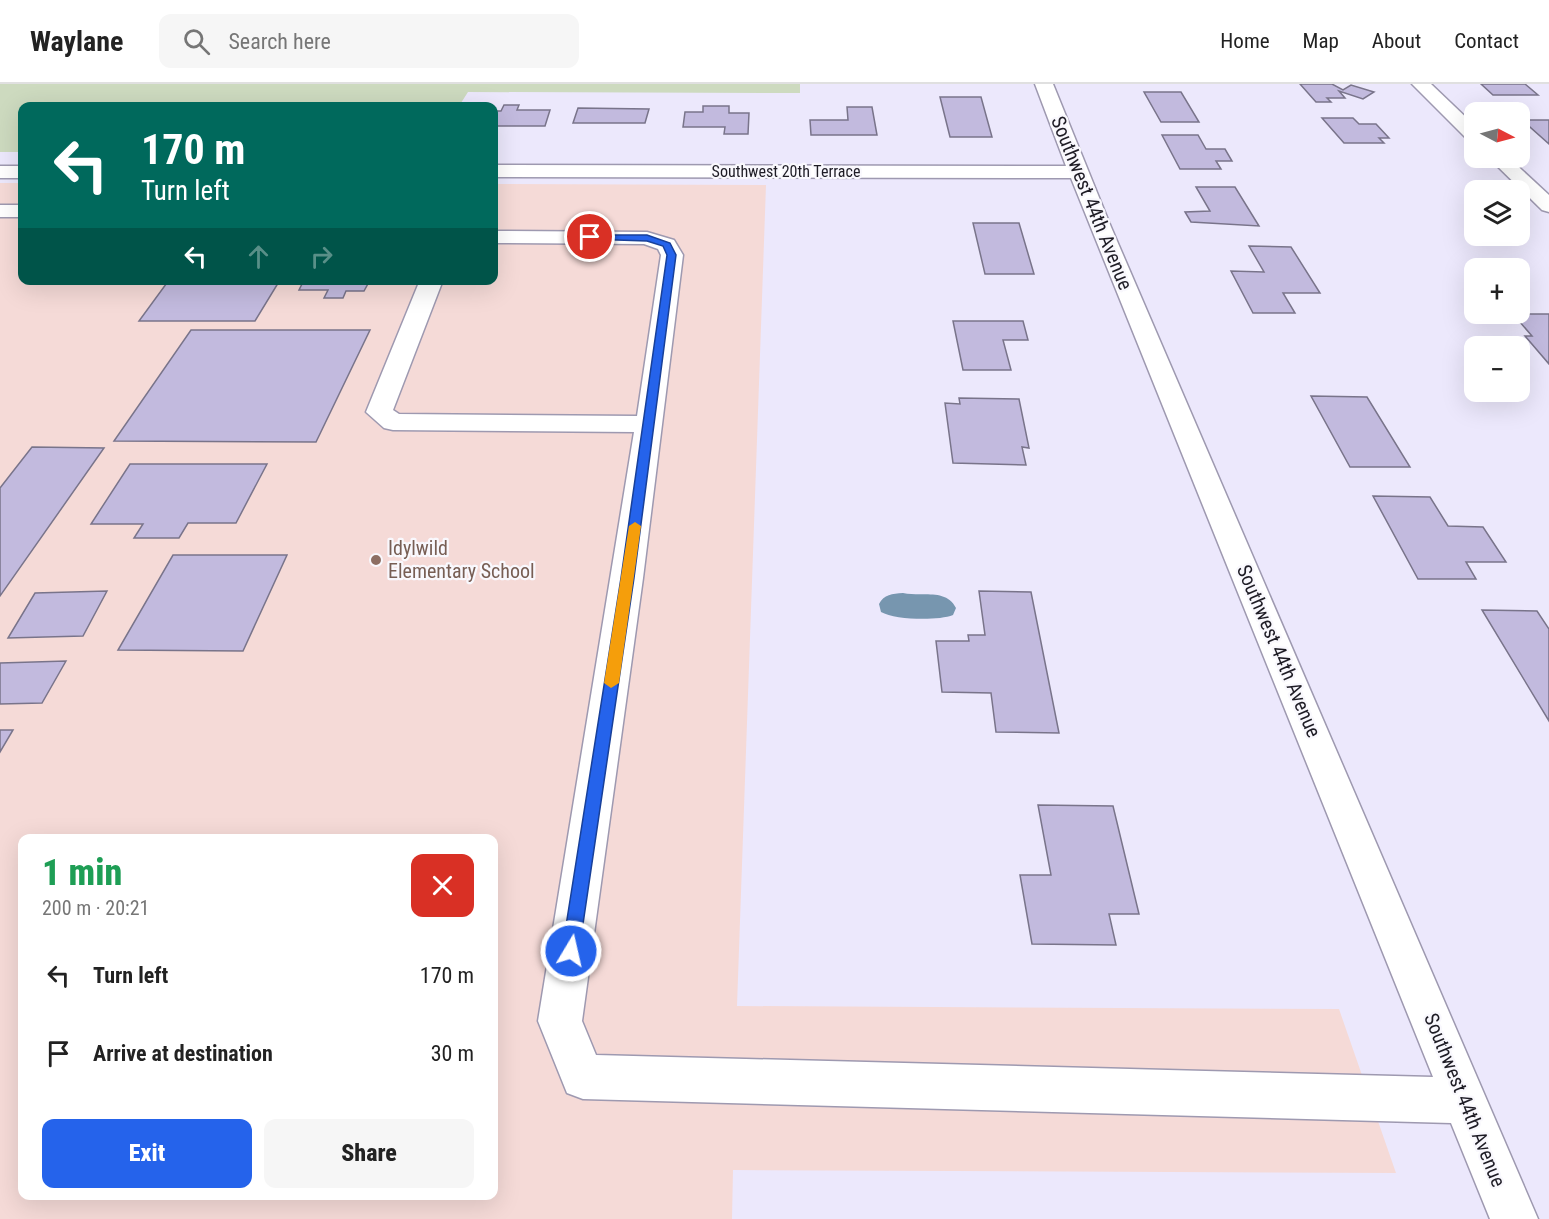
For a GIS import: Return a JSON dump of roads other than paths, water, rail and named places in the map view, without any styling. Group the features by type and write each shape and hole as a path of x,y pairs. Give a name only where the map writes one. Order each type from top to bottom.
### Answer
{"street":[{"name":"Southwest 44th Avenue","path":"1044,84 1078,172 1514,1219"},
{"path":"1421,84 1464,125"},
{"path":"1509,168 1549,206"},
{"name":"Southwest 20th Terrace","path":"498,171 1078,172"},
{"path":"0,172 18,172"},
{"path":"0,211 18,211"},
{"path":"498,237 647,238 666,244 672,255 560,1021 583,1077 1466,1101"},
{"path":"430,285 379,412 393,422 649,424"}],"water":[{"path":"903,593 933,594 946,598 956,608 953,615 927,619 896,617 881,612 879,604 883,598"}],"place":[{"name":"Idylwild Elementary School","path":"376,560"}]}
